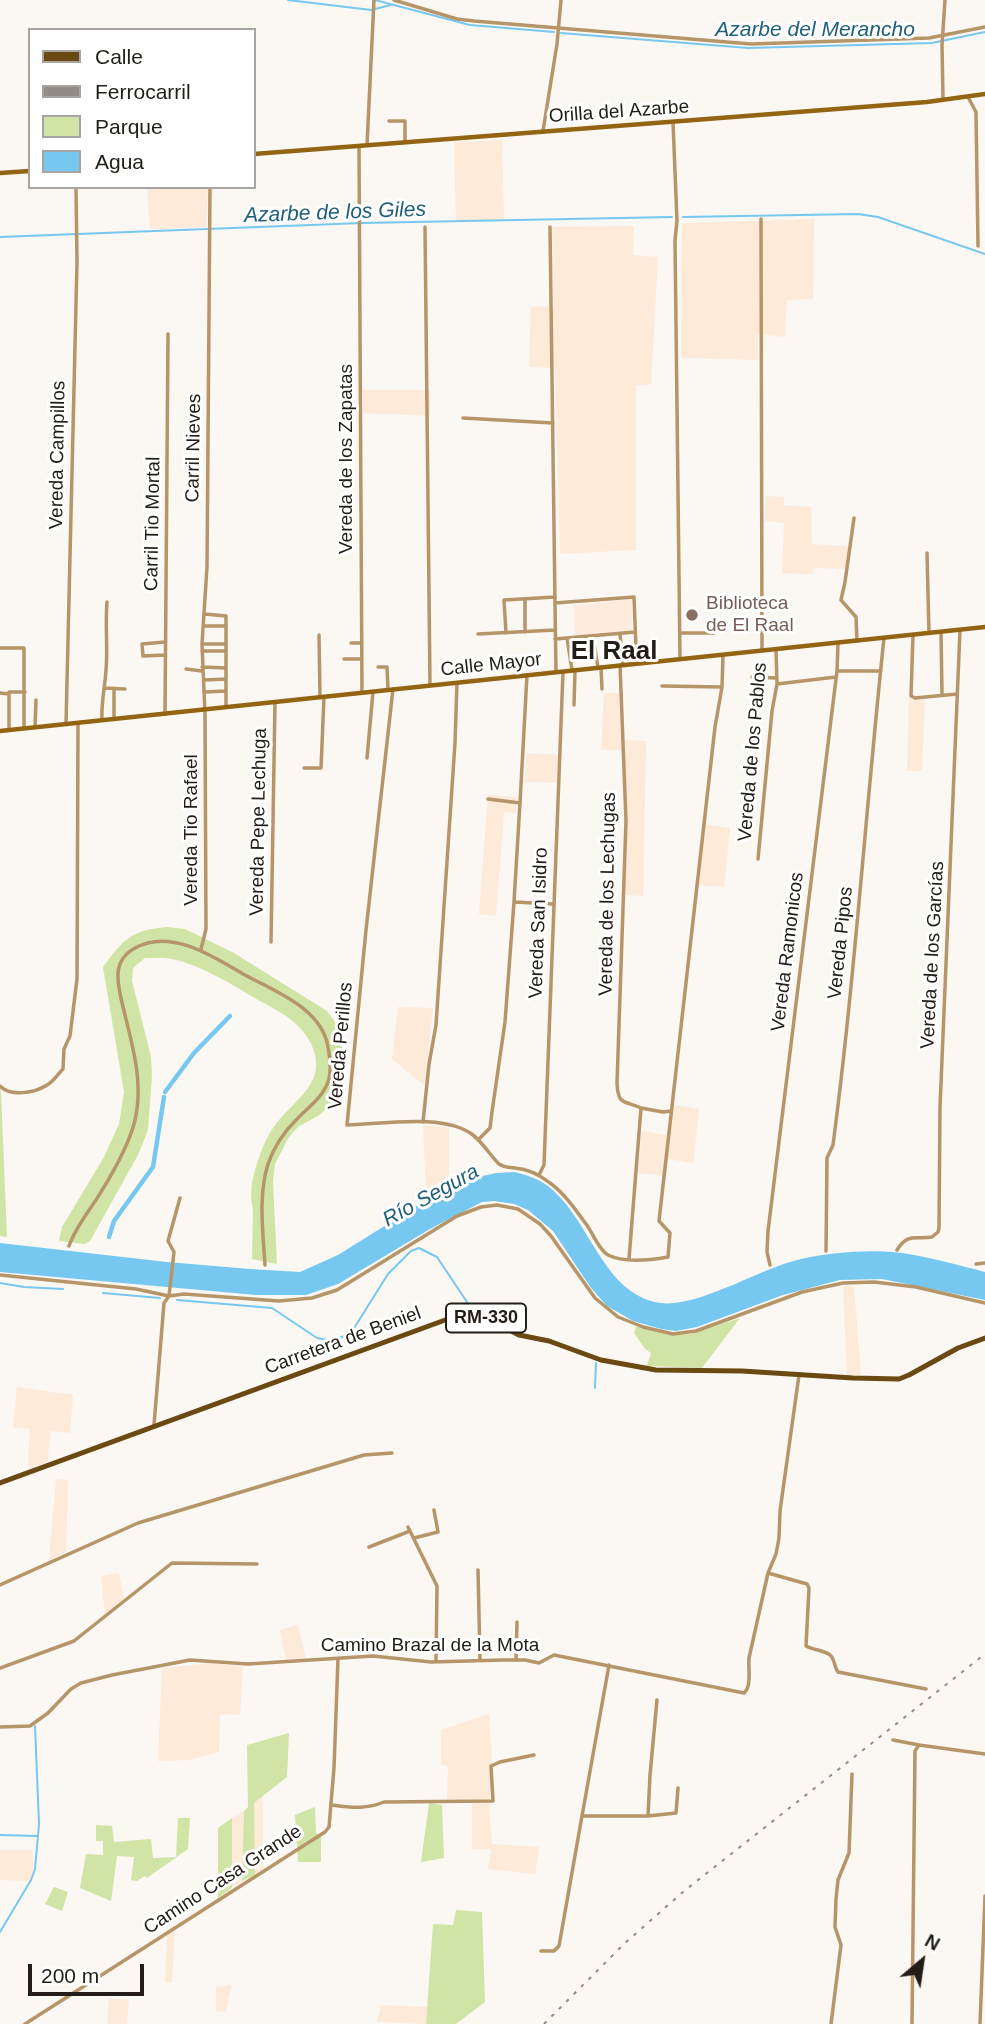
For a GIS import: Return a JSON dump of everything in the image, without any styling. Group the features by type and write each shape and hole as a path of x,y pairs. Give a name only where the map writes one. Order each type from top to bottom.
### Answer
{"main road":[{"name":"Orilla del Azarbe","path":"256,154 927,102 985,94"},
{"path":"0,173 28,171"},
{"name":"Calle Mayor","path":"0,731 985,627"},
{"name":"Carretera de Beniel","path":"0,1483 468,1312 479,1314 519,1335 549,1341 608,1362 656,1370 742,1371 899,1379 958,1348 985,1338"}],"street":[{"path":"367,145 374,0"},
{"path":"394,0 474,22 739,44 944,37 985,27"},
{"path":"543,131 561,0"},
{"path":"943,99 945,0"},
{"path":"967,95 976,112 978,246"},
{"path":"389,121 405,121 405,142"},
{"path":"673,121 677,222 681,659"},
{"name":"Vereda de los Zapatas","path":"359,146 362,693"},
{"name":"Vereda Campillos","path":"66,724 76,189"},
{"name":"Carril Nieves","path":"205,709 202,644 205,614 209,403 210,189"},
{"path":"761,219 762,650"},
{"path":"425,227 430,685"},
{"path":"550,227 556,672"},
{"name":"Carril Tio Mortal","path":"165,714 168,334"},
{"path":"463,418 553,423"},
{"path":"854,518 841,600 856,617 857,641"},
{"path":"927,553 929,633"},
{"path":"506,633 504,600 555,597"},
{"path":"555,603 634,597 636,648"},
{"path":"525,599 525,632"},
{"path":"102,720 107,602"},
{"path":"205,614 226,616 226,707"},
{"path":"204,626 226,626"},
{"path":"478,634 555,630"},
{"name":"Vereda de los Garcías","path":"897,1250 902,1242 910,1237 933,1237 939,1228 939,1135 960,630"},
{"path":"555,639 635,632"},
{"path":"941,632 942,694"},
{"path":"681,633 714,633"},
{"path":"620,634 622,665"},
{"path":"303,768 321,768 319,635"},
{"path":"913,635 911,696 915,698 957,694"},
{"path":"593,636 602,689"},
{"path":"567,638 573,670 574,705"},
{"name":"Vereda Pipos","path":"826,1251 827,1158 833,1145 845,1046 884,638"},
{"path":"165,655 143,656 142,644 166,642"},
{"path":"351,643 362,643"},
{"name":"Vereda Ramonicos","path":"770,1265 767,1252 768,1231 837,671 838,643"},
{"path":"202,644 226,644"},
{"path":"0,648 24,648 24,728"},
{"name":"Vereda de los Pablos","path":"758,859 777,684 776,649"},
{"path":"202,652 226,652"},
{"path":"671,1111 641,1108 629,1259 668,1257 670,1233 659,1221 715,727 722,687 723,654"},
{"path":"344,659 362,659"},
{"name":"Vereda de los Lechugas","path":"622,665 626,821 618,1096 623,1102 641,1108"},
{"path":"186,669 226,667"},
{"path":"378,667 387,667 390,690"},
{"path":"837,671 881,670"},
{"name":"Vereda San Isidro","path":"539,1175 544,1165 563,671"},
{"path":"478,1140 490,1128 505,1022 527,675"},
{"path":"752,677 777,678"},
{"path":"777,684 836,677"},
{"path":"203,680 226,679"},
{"path":"423,1122 436,1024 457,683"},
{"path":"662,686 722,687"},
{"path":"104,688 125,689"},
{"path":"114,689 114,719"},
{"name":"Vereda Perillos","path":"390,690 347,1125 423,1122 446,1124 461,1129 473,1135 499,1164 539,1175 551,1183 586,1224 605,1253 616,1258 629,1259"},
{"path":"203,692 226,691"},
{"path":"0,693 25,692"},
{"path":"367,758 373,692"},
{"path":"9,694 9,730"},
{"path":"35,727 36,699"},
{"name":"Vereda Pepe Lechuga","path":"271,942 275,702"},
{"name":"Vereda Tio Rafael","path":"201,949 206,929 205,709"},
{"path":"0,1086 12,1094 25,1092 48,1085 63,1069 77,979 78,723"},
{"path":"488,799 520,803"},
{"path":"514,902 554,904"},
{"path":"69,1246 123,1152 134,1124 139,1092 136,1060 117,975 121,960 129,951 144,943 162,941 201,949 300,1006 320,1024 328,1046 329,1080 318,1098 284,1133 268,1164 262,1221 265,1265"},
{"path":"154,1427 164,1303 169,1296 174,1252 168,1241 180,1198"},
{"path":"0,1275 136,1289 169,1296 184,1294 279,1301 312,1298 337,1290 457,1216 481,1206 497,1205 517,1209 540,1224 595,1298 618,1317 643,1327 673,1334 696,1331 802,1292 843,1283 874,1282 916,1287 985,1303"},
{"path":"976,1264 985,1263"},
{"name":"Camino Brazal de la Mota","path":"0,1727 30,1726 81,1683 190,1660 248,1664 373,1656 436,1661 516,1660 539,1663 554,1655 744,1693 748,1691 749,1658 768,1573 779,1538 780,1511 799,1375"},
{"path":"0,1586 138,1523 364,1455 392,1453"},
{"path":"414,1538 438,1532 434,1510"},
{"path":"369,1546 409,1529 437,1586 436,1661"},
{"path":"0,1668 74,1641 172,1563 257,1564"},
{"path":"478,1570 480,1660"},
{"path":"768,1573 807,1584 806,1646 830,1654 838,1672 926,1689"},
{"path":"516,1660 517,1622"},
{"name":"Camino Casa Grande","path":"25,2024 325,1832 329,1827 331,1805 338,1659"},
{"path":"541,1951 554,1951 559,1946 609,1665"},
{"path":"648,1816 657,1700"},
{"path":"893,1740 985,1754"},
{"path":"912,2024 915,1751 919,1745"},
{"path":"331,1805 356,1809 384,1802 493,1801 491,1766 534,1755"},
{"path":"831,2024 841,1945 835,1927 836,1899 838,1880 849,1853 852,1774"},
{"path":"582,1816 648,1816 676,1813 678,1788"},
{"path":"980,2024 985,1896"}],"shaded area":[{"path":"502,140 504,220 456,221 454,142"},
{"path":"147,189 208,189 206,227 150,229"},
{"path":"814,219 813,299 787,300 785,337 758,334 758,360 681,358 682,223"},
{"path":"634,226 633,255 658,257 651,384 636,386 636,550 560,554 555,368 529,367 531,307 554,306 552,227"},
{"path":"363,390 430,390 430,416 363,413"},
{"path":"766,496 784,497 784,505 811,507 812,544 848,546 846,569 813,568 813,574 782,573 784,523 765,521"},
{"path":"632,599 632,632 575,636 574,605"},
{"path":"604,693 619,693 621,750 601,750"},
{"path":"909,699 925,700 922,771 907,771"},
{"path":"625,740 646,741 643,896 625,895"},
{"path":"527,753 558,755 556,783 525,782"},
{"path":"488,795 516,797 516,813 504,812 496,916 479,914"},
{"path":"703,824 730,828 724,887 696,885"},
{"path":"398,1007 433,1008 424,1085 392,1059"},
{"path":"674,1105 699,1109 693,1163 668,1159 665,1176 638,1173 642,1131 666,1135"},
{"path":"423,1125 449,1128 449,1177 426,1191"},
{"path":"843,1286 854,1287 861,1376 847,1375"},
{"path":"17,1387 73,1395 70,1433 51,1431 47,1463 28,1468 30,1429 13,1427"},
{"path":"56,1479 68,1480 66,1552 49,1560"},
{"path":"119,1573 124,1599 105,1614 101,1576"},
{"path":"298,1625 306,1658 286,1660 280,1630"},
{"path":"211,1663 243,1667 240,1715 220,1714 219,1752 189,1760 158,1761 162,1668"},
{"path":"489,1714 492,1761 489,1806 492,1844 539,1847 535,1874 488,1869 491,1849 472,1849 472,1799 447,1799 448,1766 441,1765 441,1730"},
{"path":"263,1796 263,1869 255,1875 254,1803"},
{"path":"244,1811 242,1881 232,1888 232,1818"},
{"path":"0,1850 32,1850 33,1865 28,1881 0,1880"},
{"path":"175,1925 172,1982 165,1983 167,1930"},
{"path":"231,1985 226,2011 216,2012 216,1987"},
{"path":"109,1998 129,2000 127,2024 107,2024"},
{"path":"381,2005 427,2007 426,2024 377,2022"}],"green space":[{"path":"155,928 185,929 234,953 327,1011 340,1029 343,1056 341,1080 330,1106 299,1126 289,1137 275,1164 273,1182 277,1264 252,1259 252,1182 270,1133 308,1088 313,1078 316,1058 313,1049 302,1030 279,1012 206,971 166,958 145,958 133,968 132,981 151,1057 148,1130 138,1155 90,1241 85,1244 59,1241 62,1227 104,1157 119,1124 124,1092 103,967 129,938"},
{"path":"0,1086 1,1093 7,1237 0,1236"},
{"path":"740,1318 702,1368 647,1366 651,1353 634,1333 636,1327 639,1327 670,1335 691,1334"},
{"path":"289,1733 287,1777 254,1803 255,1875 242,1881 244,1811 248,1807 247,1745"},
{"path":"429,1803 442,1805 444,1858 421,1862"},
{"path":"315,1807 316,1833 321,1836 321,1862 298,1862 295,1815"},
{"path":"178,1818 190,1818 188,1849 147,1878 145,1876 137,1881 131,1880 134,1857 117,1856 111,1901 80,1888 86,1854 103,1855 103,1841 96,1841 96,1825 112,1826 114,1842 151,1839 153,1858 176,1857"},
{"path":"232,1818 232,1888 218,1898 218,1828"},
{"path":"54,1887 68,1892 62,1911 45,1904"},
{"path":"456,1910 482,1912 485,2002 456,2024 426,2024 433,1924 453,1925"}],"water":[{"path":"515,1172 542,1182 560,1198 623,1285 640,1297 660,1303 693,1300 801,1259 865,1251 912,1255 985,1272 985,1300 882,1279 840,1280 783,1295 697,1327 676,1331 661,1329 633,1321 607,1306 591,1288 553,1231 528,1210 514,1204 494,1201 482,1202 430,1229 338,1284 306,1295 256,1295 0,1272 0,1243 167,1262 300,1272 338,1255 442,1190 473,1178"}],"waterway":[{"path":"288,0 371,10 391,5"},
{"name":"Azarbe del Merancho","path":"375,0 470,25 554,32"},
{"name":"Azarbe del Merancho","path":"561,33 748,48 932,43 985,32"},
{"name":"Azarbe de los Giles","path":"683,217 858,214 878,217 985,254"},
{"name":"Azarbe de los Giles","path":"0,237 362,223 672,217"},
{"path":"165,1092 194,1053 230,1016"},
{"path":"109,1237 114,1221 153,1167 164,1097"},
{"path":"177,1300 272,1308 317,1338 333,1341 351,1333 388,1274 411,1251 419,1248 437,1257 471,1308"},
{"path":"0,1283 63,1289"},
{"path":"103,1293 160,1298"},
{"path":"595,1388 596,1363"},
{"path":"0,1932 35,1869 39,1824 35,1726"},
{"path":"0,1835 37,1836"}],"railway":[{"path":"544,2024 624,1944 684,1891 985,1654"}],"place":[{"name":"Biblioteca de El Raal","path":"692,615"}],"district":[{"name":"El Raal","path":"614,652"}],"water label":[{"name":"Río Segura","path":"431,1196"}]}
